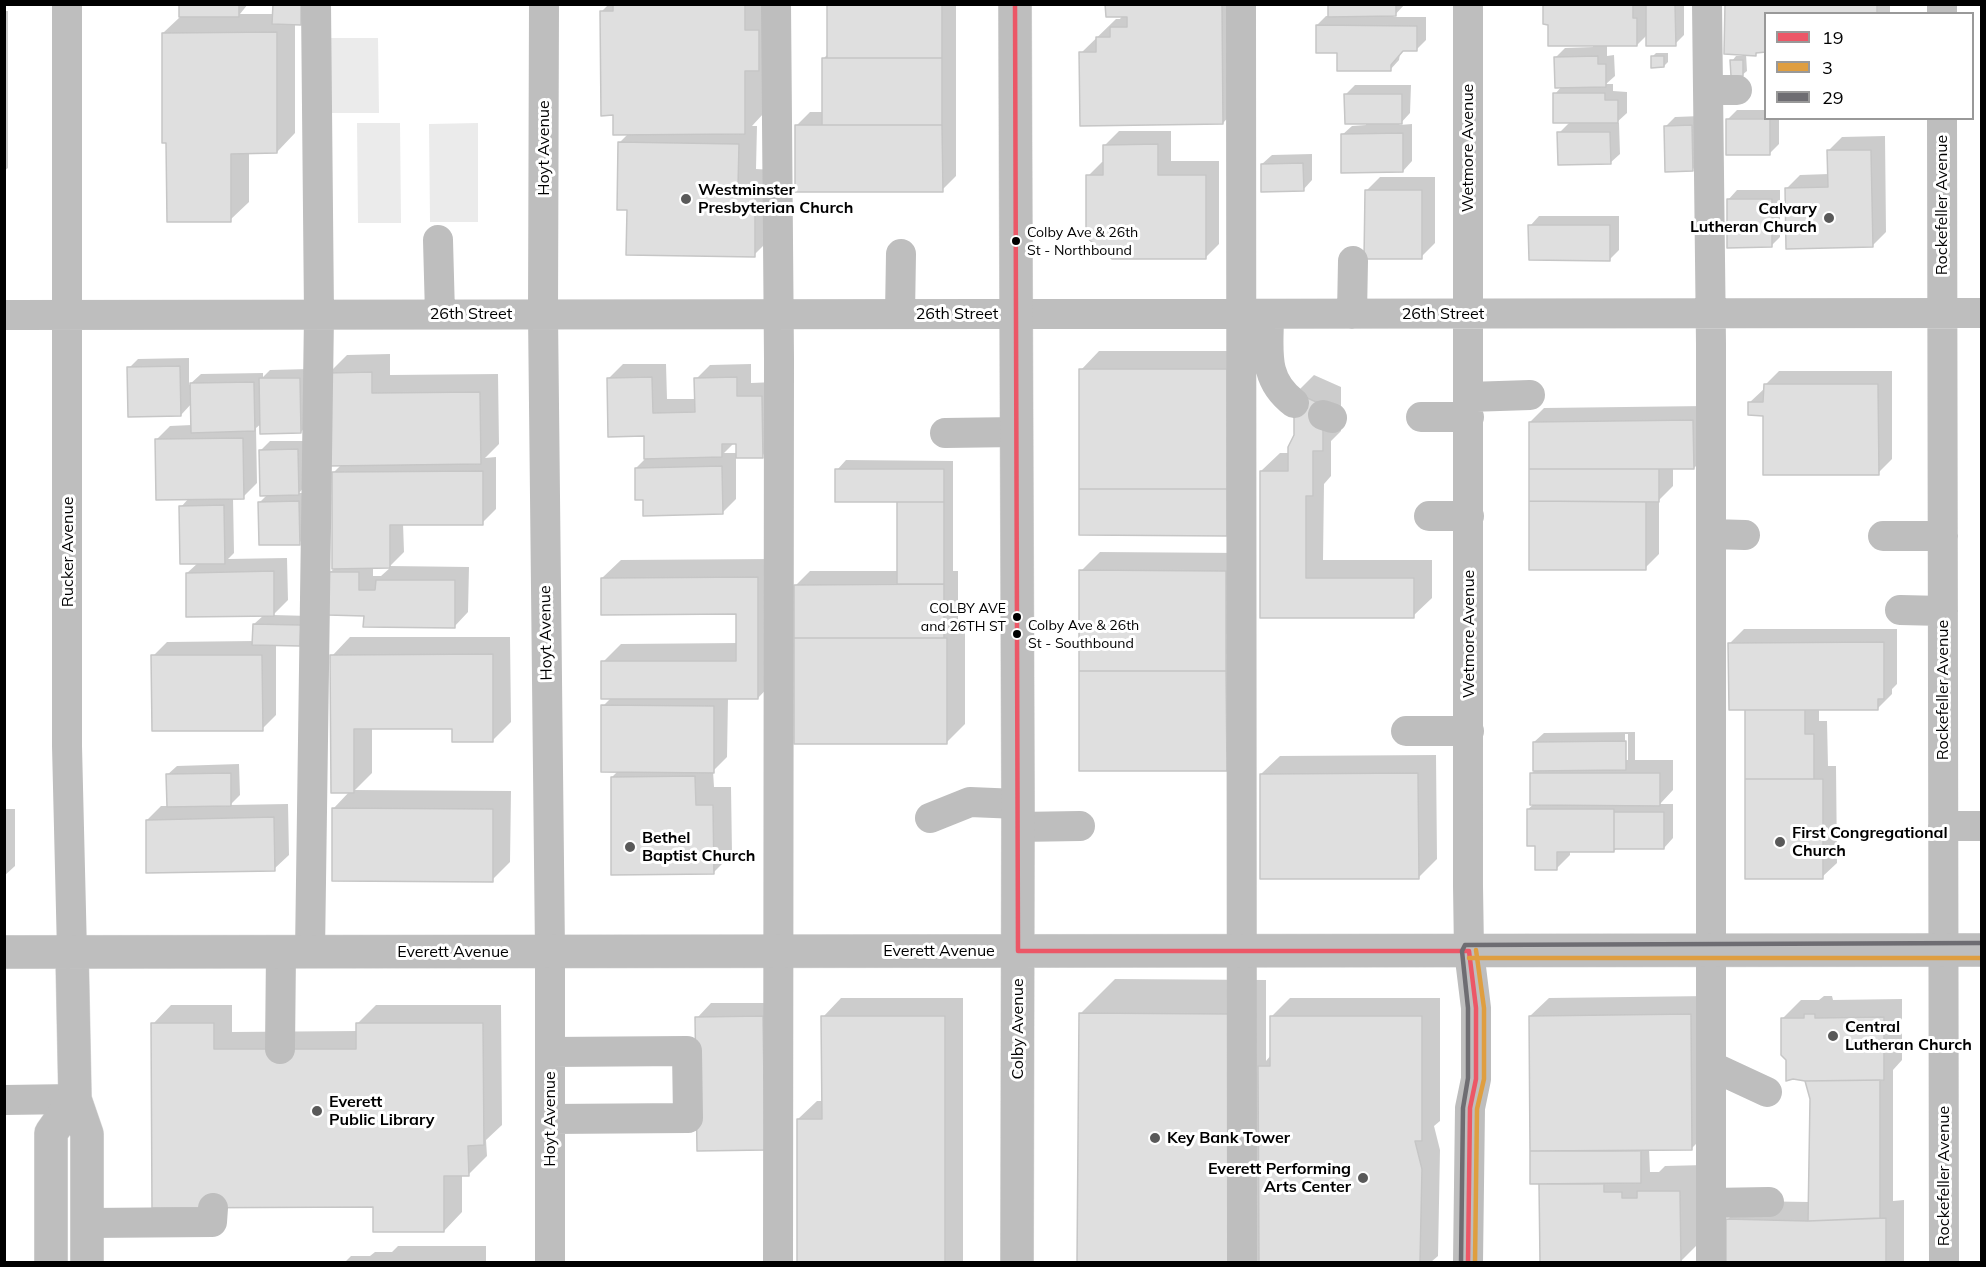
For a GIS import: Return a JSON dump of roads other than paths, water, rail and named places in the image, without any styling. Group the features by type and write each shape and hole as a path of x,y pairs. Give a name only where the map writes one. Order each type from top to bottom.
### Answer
{"main road":[{"name":"Colby Avenue","path":"1016,4 1017,1263"},
{"name":"Everett Avenue","path":"4,952 1982,950"},
{"name":"Rucker Avenue","path":"72,952 75,1099 87,1134 87,1263"},
{"path":"51,1263 51,1133 75,1099"}],"street":[{"name":"Rucker Avenue","path":"67,4 67,746 72,952"},
{"path":"280,1049 296,952 319,315 316,4"},
{"name":"Hoyt Avenue","path":"544,4 543,314 550,952 550,1263"},
{"path":"776,4 779,314 789,433 788,824 778,951 769,1203 778,1263"},
{"path":"1241,4 1256,314 1251,730 1234,827 1241,951 1242,1263"},
{"name":"Wetmore Avenue","path":"1468,4 1469,951 1476,1008 1476,1079 1470,1108 1468,1263"},
{"path":"1707,4 1723,90 1711,313 1703,392 1711,534 1720,610 1710,950 1711,1263"},
{"name":"Rockefeller Avenue","path":"1942,120 1944,1263"},
{"path":"438,240 440,315"},
{"path":"900,314 901,254"},
{"path":"1352,314 1353,261"},
{"name":"26th Street","path":"4,315 1982,313"},
{"path":"1256,314 1269,356 1270,374 1281,394 1294,403"},
{"path":"1421,417 1530,395"},
{"path":"945,433 1018,432"},
{"path":"1429,516 1469,516"},
{"path":"1711,534 1745,535"},
{"path":"1883,536 1943,536"},
{"path":"1900,610 1943,611"},
{"path":"1406,731 1469,730"},
{"path":"930,818 970,802 1018,815 1080,826"},
{"path":"1943,826 1982,826"},
{"path":"550,1052 687,1051 688,1118 550,1119"},
{"path":"1711,1066 1767,1092"},
{"path":"4,1100 75,1099"},
{"path":"1711,1203 1768,1202"},
{"path":"88,1223 212,1222 213,1208"}],"place":[{"name":"Westminster Presbyterian Church","path":"686,199"},
{"name":"Calvary Lutheran Church","path":"1829,218"},
{"name":"Colby Ave & 26th St - Northbound","path":"1016,241"},
{"name":"COLBY AVE and 26TH ST","path":"1017,617"},
{"name":"Colby Ave & 26th St - Southbound","path":"1017,634"},
{"name":"First Congregational Church","path":"1780,842"},
{"name":"Bethel Baptist Church","path":"630,847"},
{"name":"Central Lutheran Church","path":"1833,1036"},
{"name":"Everett Public Library","path":"317,1111"},
{"name":"Key Bank Tower","path":"1155,1138"},
{"name":"Everett Performing Arts Center","path":"1363,1178"}]}
